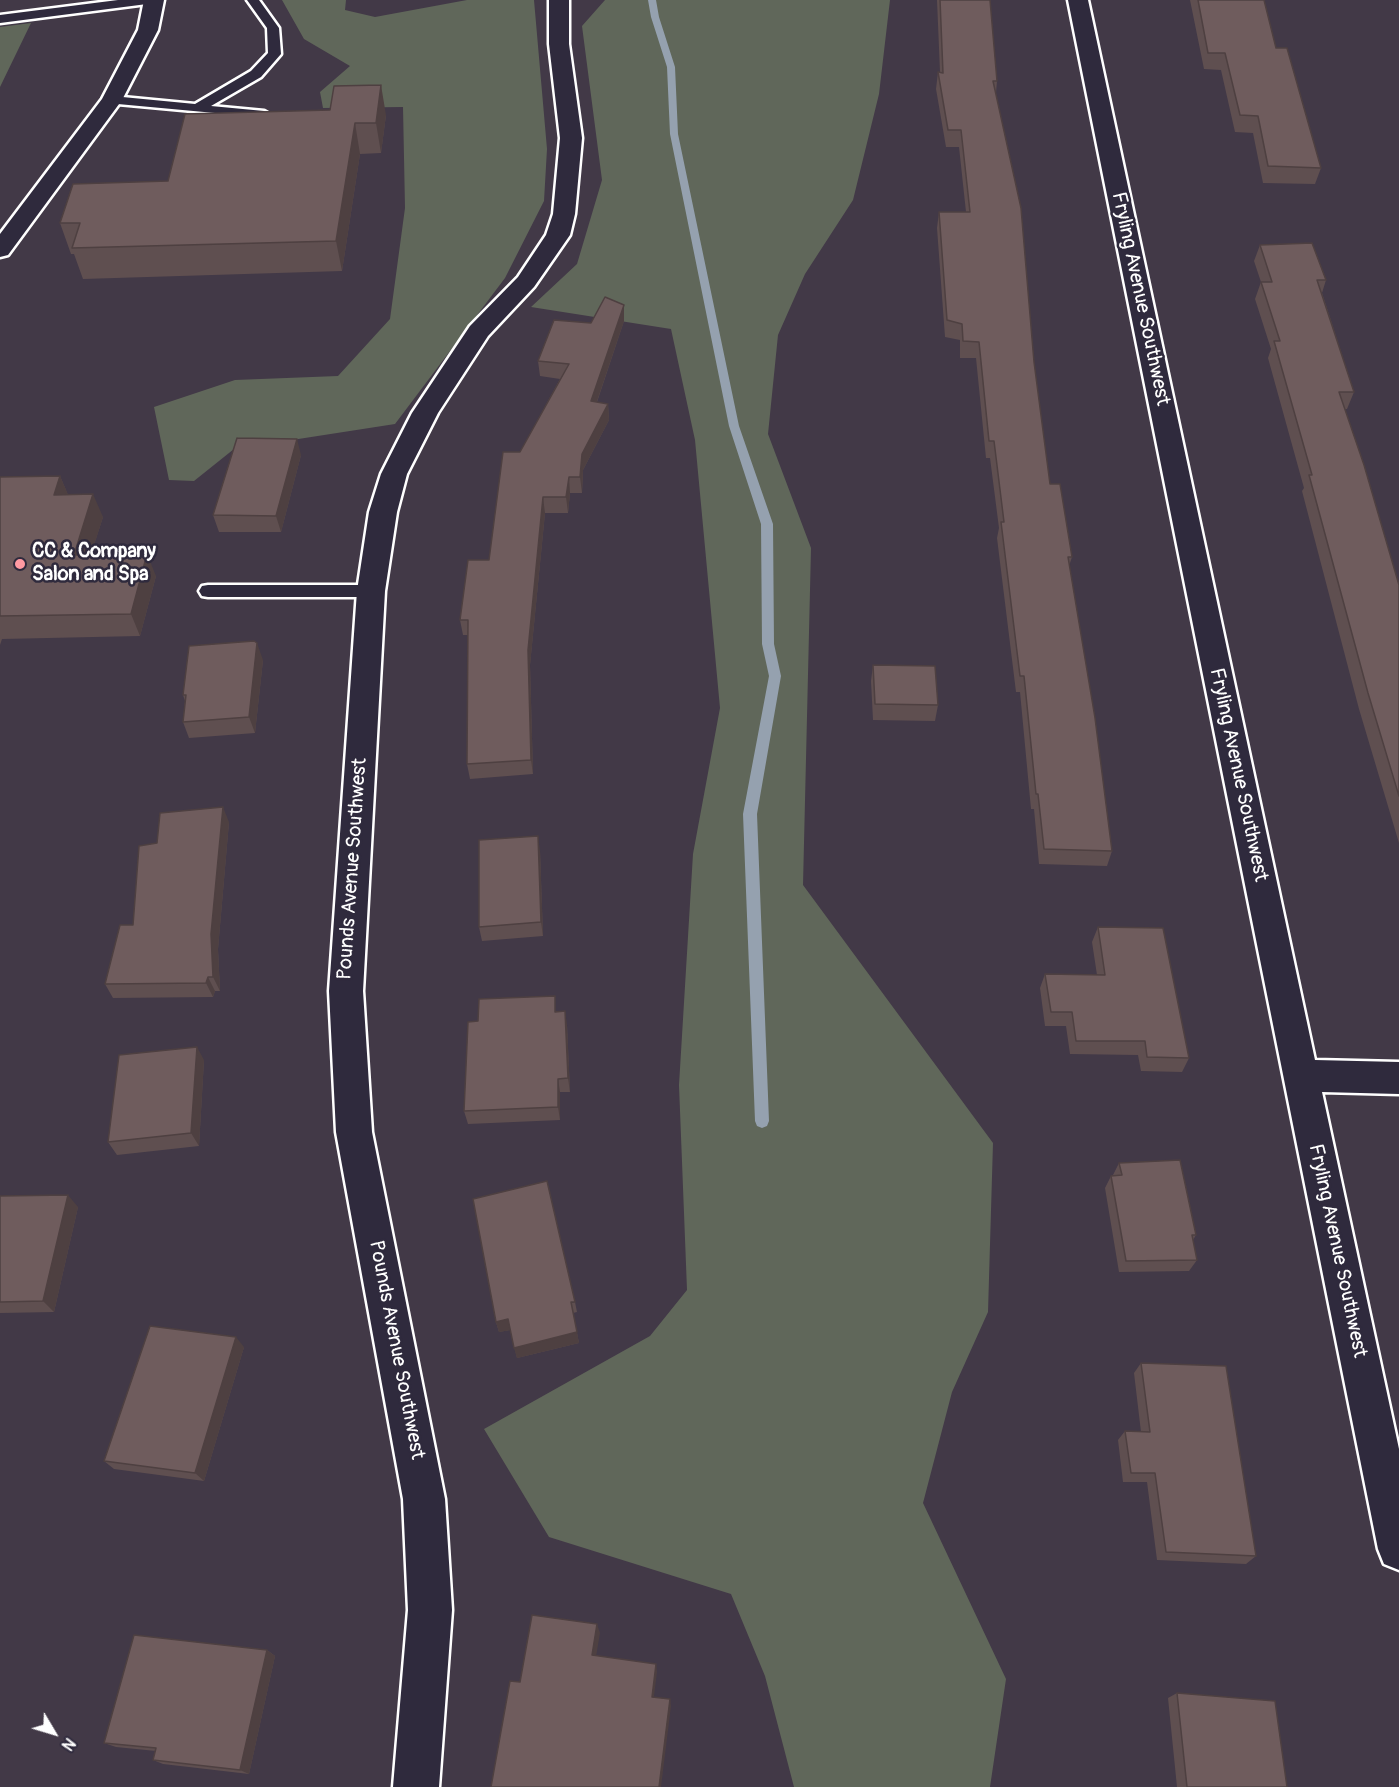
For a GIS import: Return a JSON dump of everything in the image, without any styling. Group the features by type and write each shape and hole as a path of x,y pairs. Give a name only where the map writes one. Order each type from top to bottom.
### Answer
{"street":[{"path":"0,250 112,100 148,30 154,0"},
{"name":"Pounds Avenue Southwest","path":"416,1787 430,1610 424,1498 354,1132 346,991 371,591 383,512 394,474 425,413 479,331 526,282 558,236 564,214 571,138 559,44 560,0"},
{"name":"Fryling Avenue Southwest","path":"1078,0 1399,1549"},
{"path":"1300,1075 1399,1078"}],"lane":[{"path":"0,19 147,0"},
{"path":"196,109 256,74 275,54 273,28 253,0"},
{"path":"112,100 277,117"},
{"path":"208,591 371,591"}],"green space":[{"path":"282,0 346,0 345,10 375,17 467,0 534,0 547,149 544,201 505,278 395,424 234,449 194,481 169,480 154,407 235,380 338,376 390,319 405,208 403,107 323,108 320,92 350,66 304,39"},
{"path":"605,0 890,0 879,94 853,200 805,274 778,335 768,434 811,548 803,885 993,1143 988,1312 952,1392 923,1503 1006,1679 990,1787 794,1787 765,1676 731,1594 549,1537 484,1429 650,1336 687,1290 679,1085 693,854 720,708 695,440 671,329 531,307 577,264 602,180 582,26"},
{"path":"31,23 0,87 0,27"}],"building":[{"path":"940,0 990,0 997,81 993,81 1021,208 1034,362 1050,484 1060,484 1072,557 1068,557 1095,718 1112,851 1044,849 1024,676 1020,676 1001,522 1004,522 994,441 989,441 979,342 963,341 962,324 947,320 939,212 970,212 961,130 948,130 938,72 943,73"},
{"path":"1198,0 1264,0 1276,48 1287,48 1321,168 1268,166 1258,116 1240,115 1225,53 1208,53"},
{"path":"381,85 376,123 355,123 336,241 72,248 80,223 60,223 73,184 168,181 185,114 330,110 334,86"},
{"path":"1312,243 1326,280 1317,280 1354,392 1339,392 1364,465 1399,585 1399,796 1368,693 1309,475 1312,475 1274,341 1280,341 1261,282 1272,282 1260,245"},
{"path":"605,297 624,305 591,401 608,404 582,454 580,477 569,477 566,497 543,497 528,650 531,760 467,764 468,620 460,620 468,560 489,560 503,452 520,452 569,364 538,361 554,320 591,323"},
{"path":"237,438 297,439 276,516 213,515"},
{"path":"60,476 54,495 93,494 74,555 147,554 131,614 0,616 0,477"},
{"path":"254,641 257,643 249,717 183,722 186,695 183,695 189,646"},
{"path":"873,665 935,666 938,705 875,704"},
{"path":"223,807 211,934 213,977 208,977 206,983 105,984 120,925 133,925 139,846 157,843 160,813"},
{"path":"538,836 541,922 479,927 479,840"},
{"path":"1098,927 1163,928 1189,1058 1147,1057 1145,1041 1076,1041 1072,1012 1051,1012 1045,974 1105,975"},
{"path":"555,996 555,1012 565,1011 568,1078 558,1079 558,1107 464,1111 468,1022 478,1021 479,999"},
{"path":"197,1047 191,1133 108,1142 119,1055"},
{"path":"1180,1160 1196,1235 1192,1235 1197,1260 1126,1261 1111,1176 1122,1175 1119,1163"},
{"path":"547,1181 575,1302 571,1302 577,1332 514,1348 508,1319 496,1322 473,1199"},
{"path":"68,1195 43,1301 0,1302 0,1196"},
{"path":"150,1326 236,1337 195,1473 104,1461"},
{"path":"1141,1363 1226,1366 1256,1556 1166,1552 1155,1473 1131,1473 1125,1431 1150,1432"},
{"path":"532,1615 597,1624 592,1655 656,1664 652,1697 670,1699 659,1787 491,1787 510,1681 520,1682"},
{"path":"134,1635 267,1650 240,1770 153,1760 156,1748 104,1743"},
{"path":"1177,1693 1275,1701 1287,1787 1187,1787"}],"waterway":[{"path":"652,0 671,67 674,134 734,426 767,524 768,644 775,676 750,814 762,1121"}],"place":[{"name":"CC & Company Salon and Spa","path":"20,564"}]}
